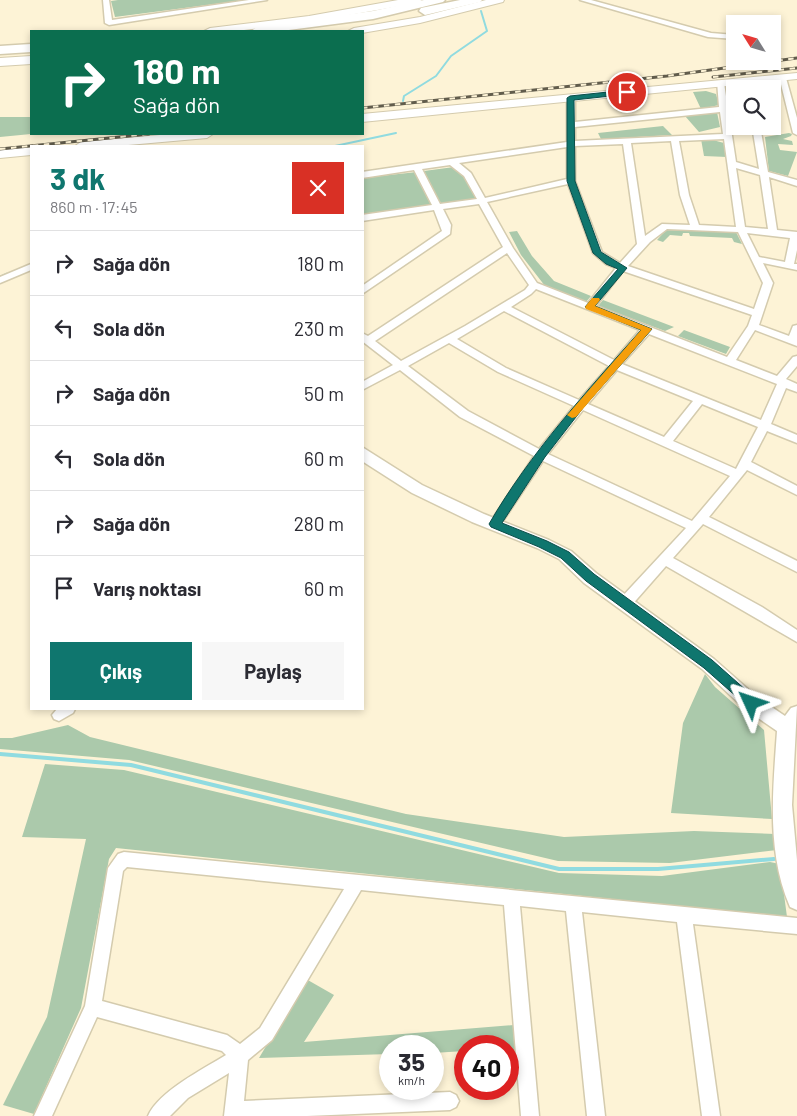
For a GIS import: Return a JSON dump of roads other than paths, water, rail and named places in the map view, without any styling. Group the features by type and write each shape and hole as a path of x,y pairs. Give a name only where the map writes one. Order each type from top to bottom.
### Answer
{"highway":[{"path":"264,30 373,15 439,0"},
{"path":"324,30 476,0"},
{"path":"0,48 30,46"},
{"path":"0,58 30,56"}],"main road":[{"path":"218,30 309,19 417,0"},
{"path":"360,30 420,20 499,0"},
{"path":"0,62 30,60"},
{"path":"773,80 797,76"},
{"path":"364,118 726,83"},
{"path":"108,145 134,144 200,135"},
{"path":"0,154 30,151"}],"street":[{"path":"106,0 109,23 264,0"},
{"path":"583,0 711,34 726,36"},
{"path":"782,78 797,133"},
{"path":"720,83 741,230 768,283 753,326 730,361"},
{"path":"570,98 571,181 598,253 609,262 623,268 757,313"},
{"path":"570,124 724,109"},
{"path":"757,135 773,232"},
{"path":"364,175 571,144 728,136"},
{"path":"675,139 686,209 696,228"},
{"path":"627,142 642,246"},
{"path":"452,162 468,175 508,248 534,285 797,388"},
{"path":"732,164 763,173 796,179"},
{"path":"364,290 447,232 446,225 417,167"},
{"path":"364,218 482,201 571,181"},
{"path":"590,307 642,246 658,230 665,226 797,235 793,266 756,259"},
{"path":"508,248 366,338 464,414 541,455 698,522 797,567"},
{"path":"0,280 30,266"},
{"path":"364,386 503,307 528,292 534,285"},
{"path":"503,307 615,365 797,439"},
{"path":"753,326 794,342 797,328"},
{"path":"495,524 541,455 580,406 647,329"},
{"path":"449,339 502,370 580,406 665,443 741,469 797,491"},
{"path":"625,603 698,522 741,469 764,426 781,381 797,359"},
{"path":"665,443 700,399"},
{"path":"364,455 417,489 565,555 590,578 708,664 751,703 792,721 790,831 786,857 797,900"},
{"path":"665,559 757,611 797,637"},
{"path":"43,1116 93,1007 116,868 124,859 511,896 797,926"},
{"path":"157,1116 182,1092 240,1056 266,1034 357,882"},
{"path":"511,896 530,1116"},
{"path":"573,903 596,1116"},
{"path":"684,915 711,1116"},
{"path":"93,1007 227,1044 240,1056"},
{"path":"240,1056 233,1113 325,1111 450,1101"}],"waterway":[{"path":"403,101 404,96 436,76 451,56 487,31 481,11"},
{"path":"340,145 396,133"},
{"path":"0,277 7,274"},
{"path":"0,754 131,765 559,869 658,869 774,859"}],"railway":[{"path":"364,108 667,76 797,58"},
{"path":"713,77 797,68"},
{"path":"40,145 139,135"},
{"path":"0,149 30,146"}]}
